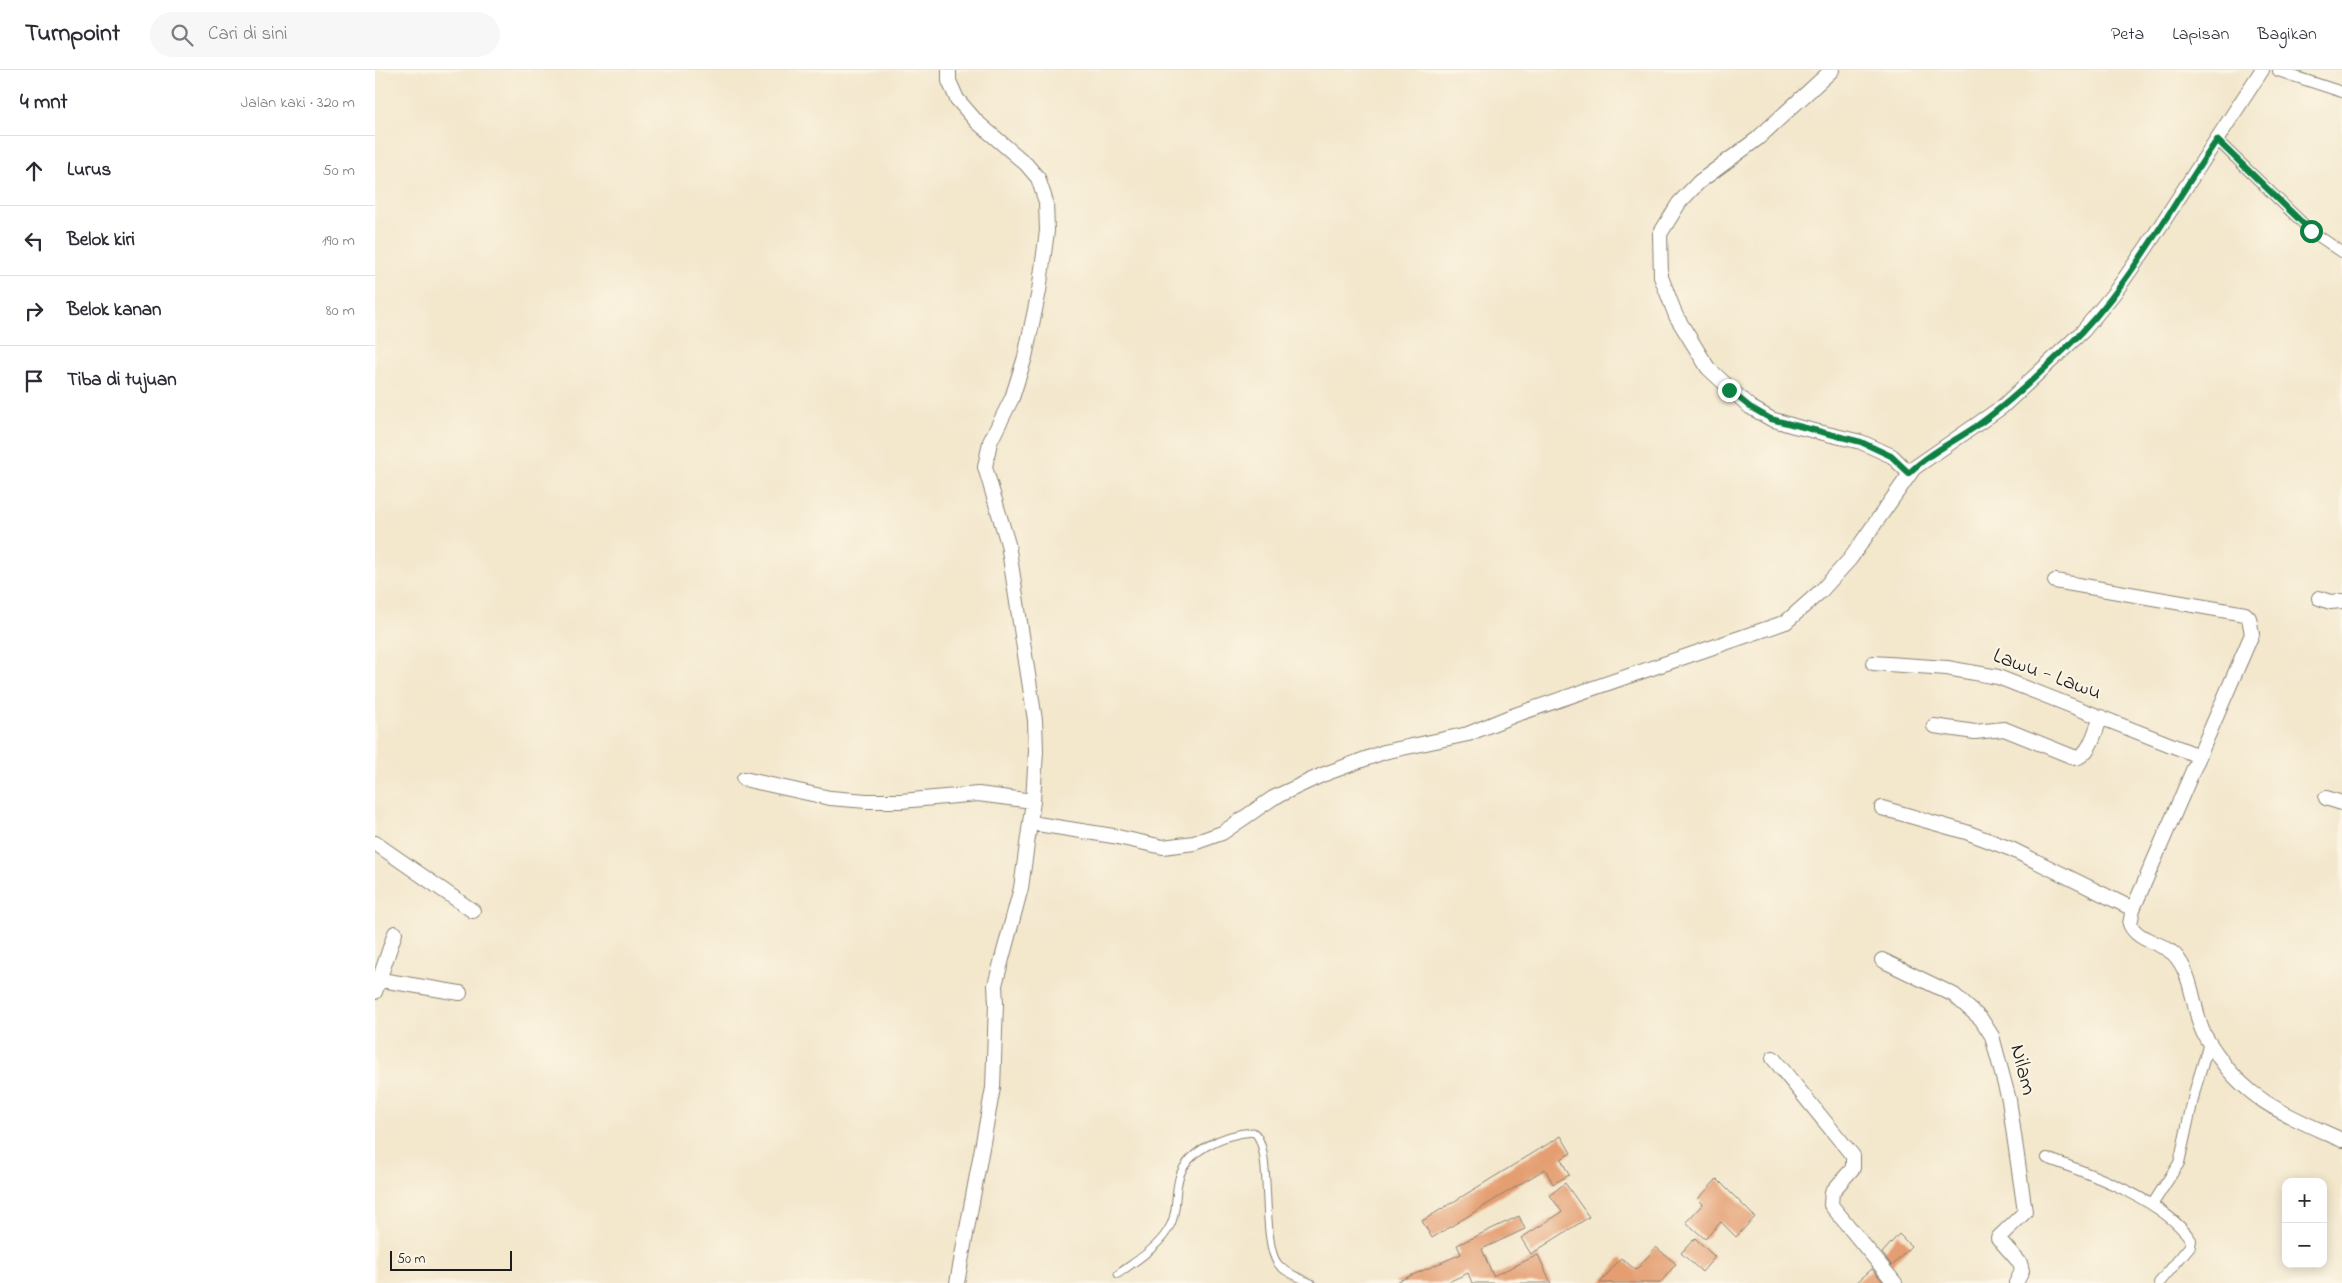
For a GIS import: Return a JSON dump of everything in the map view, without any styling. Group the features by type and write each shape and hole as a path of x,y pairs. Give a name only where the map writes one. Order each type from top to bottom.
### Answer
{"street":[{"path":"949,70 949,81 957,99 977,122 1033,171 1046,202 1047,231 1031,332 1012,398 990,442 985,467 1008,544 1035,720 1036,751 1031,823 1021,888 995,985 993,1088 957,1283"},
{"path":"1832,70 1757,139 1699,182 1679,203 1660,234 1661,277 1676,316 1708,368 1750,407 1771,419 1861,442 1891,456 1909,473"},
{"path":"1031,823 1113,836 1163,847 1180,846 1208,840 1223,833 1273,798 1293,787 1351,763 1384,752 1468,734 1512,716 1786,622 1823,590 1850,559 1909,473 1924,459 1978,425 2001,407 2083,331 2115,292 2262,70"},
{"path":"2278,71 2342,92"},
{"path":"2217,140 2311,231 2342,252"},
{"path":"2055,581 2245,614 2249,618 2252,634 2133,909 2131,924 2135,932 2169,949 2181,963 2201,1029 2209,1044 2233,1076 2257,1099 2277,1111 2342,1140"},
{"path":"2319,598 2330,602 2342,601"},
{"name":"Lawu - Lawu","path":"1873,663 1947,668 1998,677 2199,756"},
{"path":"1934,726 1975,732 2004,729 2076,758 2087,749 2101,717"},
{"path":"744,779 831,798 867,801 978,794 1033,801"},
{"path":"2325,798 2342,803"},
{"path":"1882,808 1966,832 2011,848 2133,909"},
{"path":"375,843 473,911"},
{"path":"395,933 376,983 460,993"},
{"name":"Nilam","path":"1882,960 1954,995 1981,1019 1991,1036 2009,1100 2025,1212 1998,1238 2020,1263 2022,1271 2016,1283"},
{"path":"2151,1205 2179,1163 2195,1090 2209,1044"},
{"path":"1773,1058 1853,1156 1853,1168 1832,1192 1831,1205 1895,1283"},
{"path":"2047,1158 2106,1179 2151,1205 2186,1231 2191,1240 2190,1246 2159,1283"}],"lane":[{"path":"1118,1274 1151,1249 1170,1227 1174,1216 1180,1174 1188,1160 1209,1146 1234,1136 1253,1132 1260,1140 1267,1192 1271,1254 1280,1267 1311,1283"}],"building":[{"path":"1561,1136 1571,1153 1561,1159 1569,1175 1553,1184 1545,1169 1432,1238 1422,1221"},
{"path":"1717,1179 1755,1217 1736,1237 1721,1222 1705,1239 1686,1222 1703,1204 1698,1199"},
{"path":"1565,1183 1589,1217 1531,1254 1521,1238 1562,1212 1550,1195"},
{"path":"1519,1216 1525,1229 1482,1249 1493,1276 1538,1255 1551,1283 1472,1283 1468,1273 1446,1283 1394,1283 1461,1254 1457,1245"},
{"path":"1899,1234 1911,1246 1892,1266 1882,1253"},
{"path":"1695,1238 1715,1257 1702,1272 1681,1253"},
{"path":"1656,1247 1676,1264 1660,1283 1600,1283 1621,1258 1636,1270"},
{"path":"1872,1269 1884,1283 1856,1283"}],"route":[{"path":"1729,390 1750,407 1771,419 1861,442 1891,456 1909,473 1924,459 1978,425 2001,407 2068,347 2083,331 2115,292 2146,248 2217,140 2311,231"}]}
